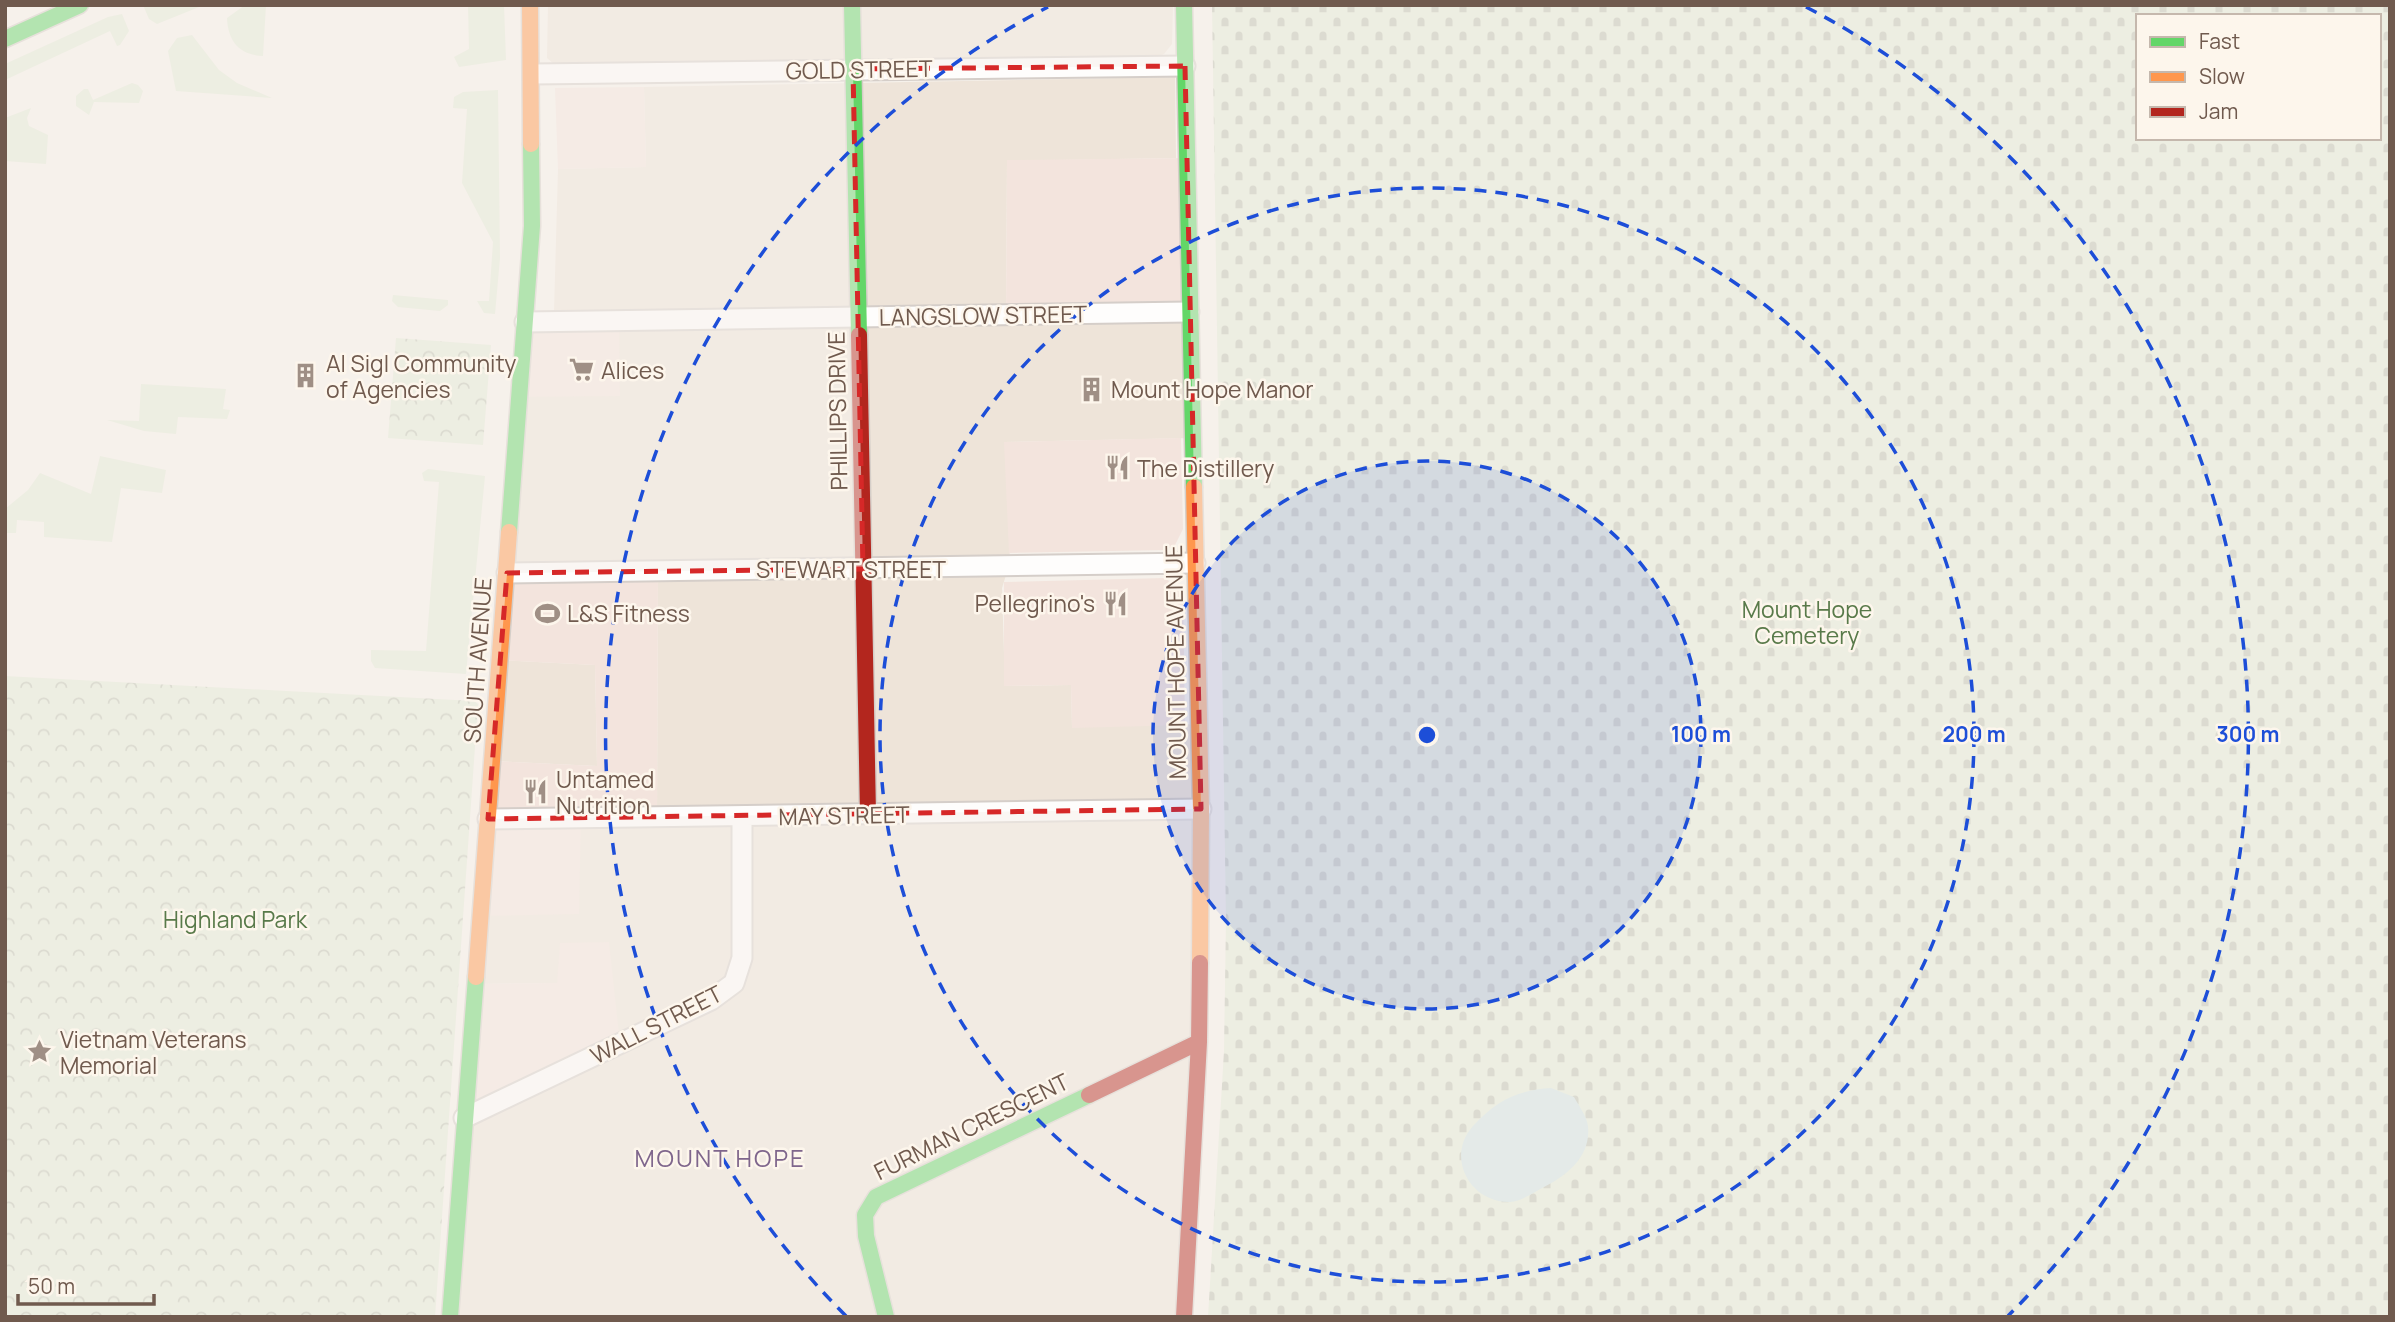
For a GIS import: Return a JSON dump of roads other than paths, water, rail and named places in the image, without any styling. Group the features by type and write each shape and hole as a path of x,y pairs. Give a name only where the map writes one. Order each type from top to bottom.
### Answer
{"main road":[{"path":"5,39 80,5"},
{"name":"SOUTH AVENUE","path":"450,1317 532,226 533,74 530,5"},
{"name":"PHILLIPS DRIVE","path":"852,5 869,815"},
{"name":"MOUNT HOPE AVENUE","path":"1184,5 1200,809 1199,1042 1184,1317"},
{"name":"FURMAN CRESCENT","path":"887,1317 866,1236 865,1215 876,1197 1199,1042"}],"street":[{"name":"GOLD STREET","path":"533,74 1185,66"},
{"name":"LANGSLOW STREET","path":"525,322 1189,312"},
{"name":"STEWART STREET","path":"507,573 1195,563"},
{"name":"MAY STREET","path":"488,819 1200,809"},
{"name":"WALL STREET","path":"464,1118 711,1000 734,984 742,958 742,817"}],"place":[{"name":"Alices","path":"581,370"},
{"name":"Al Sigl Community of Agencies","path":"306,376"},
{"name":"Mount Hope Manor","path":"1091,389"},
{"name":"The Distillery","path":"1117,468"},
{"name":"Pellegrino's","path":"1115,603"},
{"name":"L&S Fitness","path":"547,613"},
{"name":"Untamed Nutrition","path":"536,792"},
{"name":"Vietnam Veterans Memorial","path":"40,1052"}],"district":[{"name":"MOUNT HOPE","path":"720,1157"}],"park label":[{"name":"Mount Hope Cemetery","path":"1807,622"},
{"name":"Highland Park","path":"235,919"}]}
